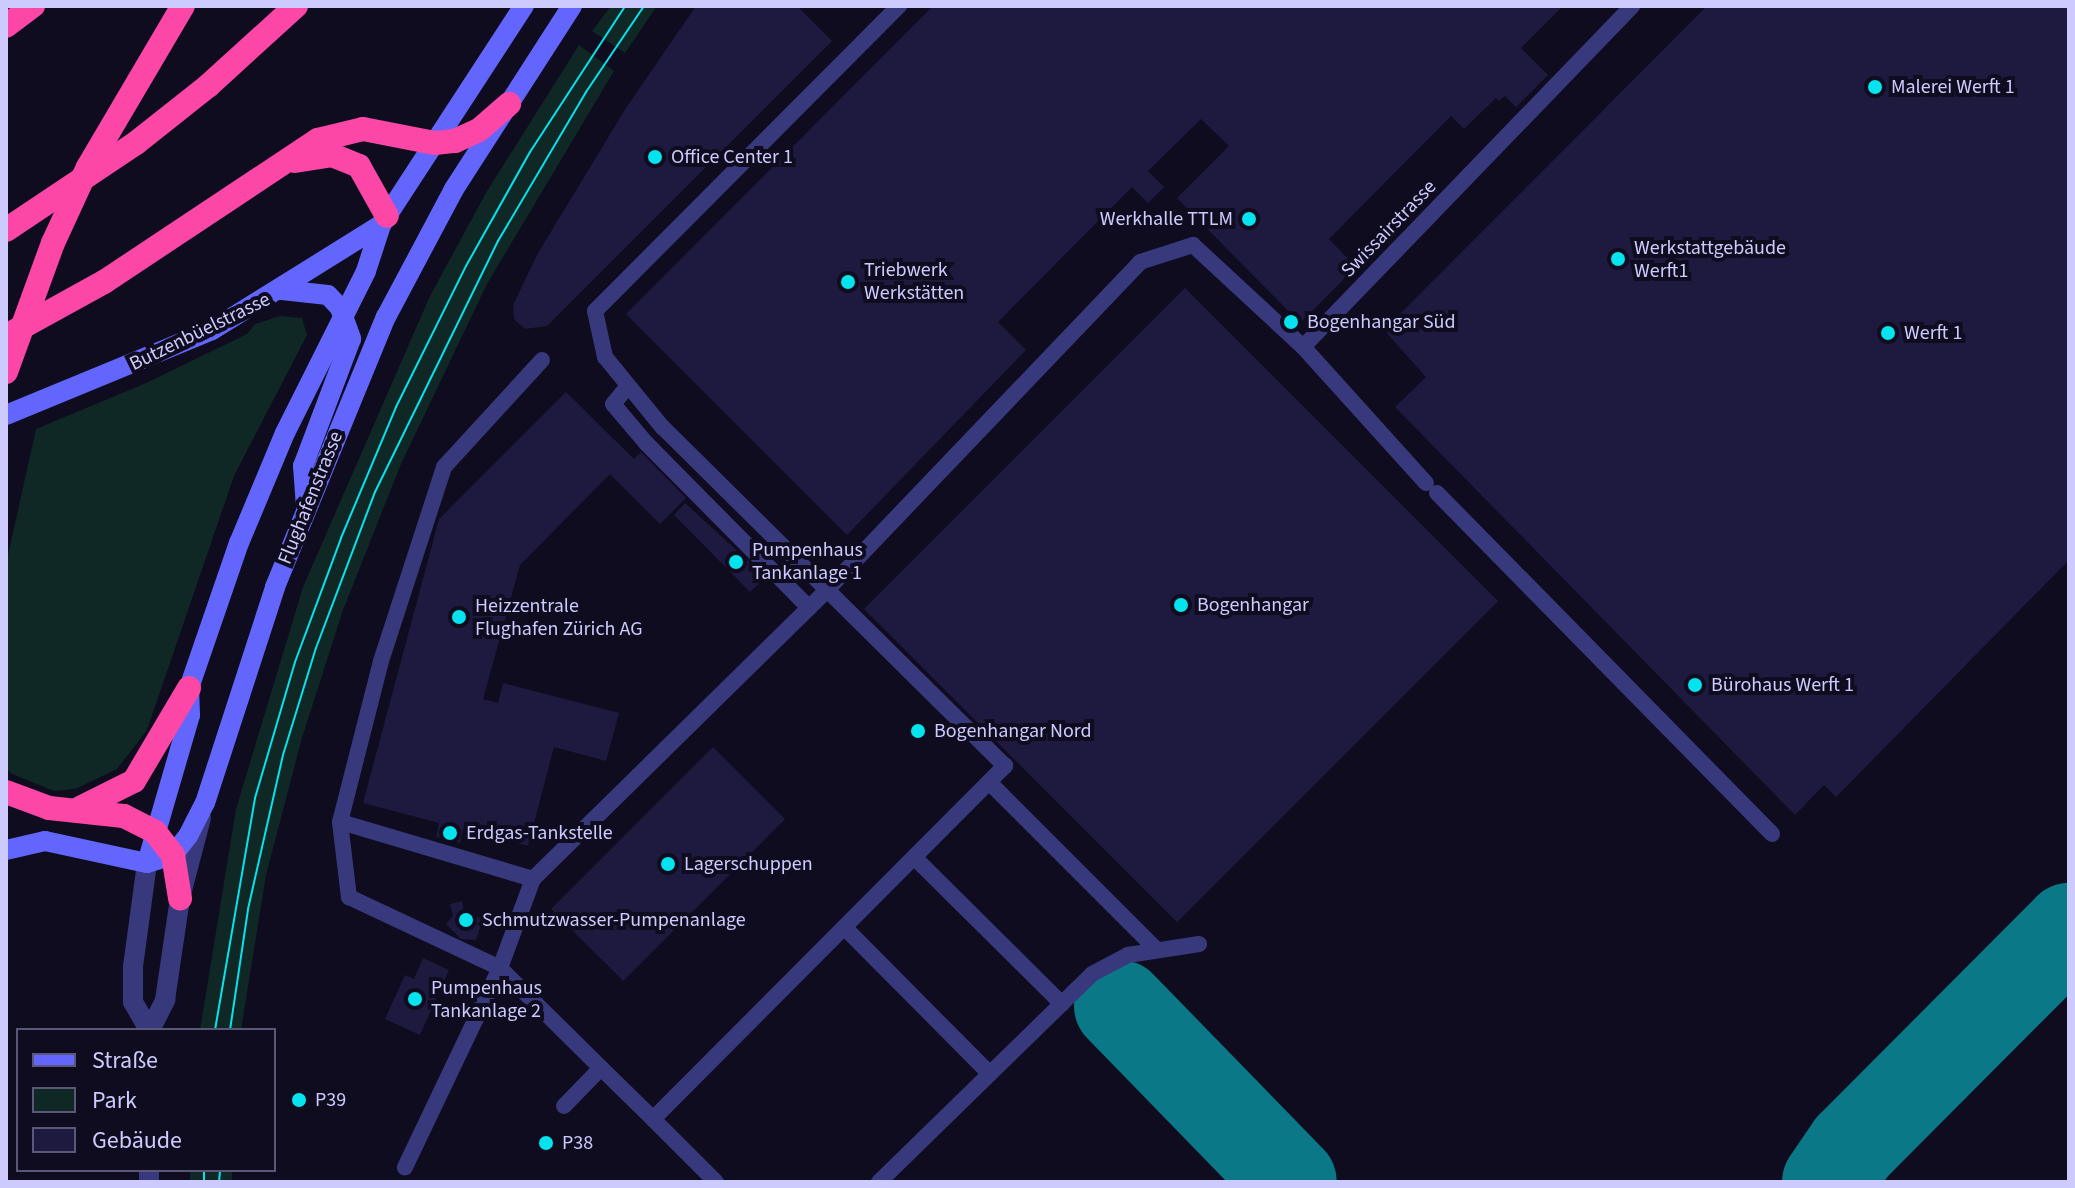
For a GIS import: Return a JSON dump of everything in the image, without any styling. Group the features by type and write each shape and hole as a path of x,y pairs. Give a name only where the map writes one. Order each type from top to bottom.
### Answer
{"highway":[{"path":"6,26 33,6"},
{"path":"6,372 53,243 94,155 183,6"},
{"path":"6,230 136,143 208,86 296,6"},
{"path":"6,336 104,282 318,140 354,130 387,130 435,143 467,136 509,104"},
{"path":"274,167 319,155 351,161 370,180 384,220"},
{"path":"72,810 134,781 189,688"},
{"path":"6,792 26,803 124,816 155,832 173,855 180,898"}],"main road":[{"path":"147,863 190,715 189,688 256,500 342,314 366,271 384,220 524,6"},
{"name":"Flughafenstrasse","path":"205,803 248,662 386,317 454,189 572,6"},
{"name":"Butzenbüelstrasse","path":"6,415 67,393 212,330 282,290 384,220"},
{"path":"282,290 320,291 342,314 350,353 303,466 306,511"},
{"path":"6,850 45,841 147,863 173,855 205,803"}],"street":[{"name":"Flughafenstrasse","path":"150,1028 165,1000 180,898 205,803"},
{"name":"Flughafenstrasse","path":"147,863 133,967 133,1002 148,1028"}],"lane":[{"path":"653,1119 846,929 1005,766 627,387 605,357 595,311 899,6"},
{"name":"Swissairstrasse","path":"1303,347 1632,6"},
{"path":"405,1167 500,968 533,879 827,590 1140,262 1193,245 1303,347 1432,488 1772,834"},
{"path":"542,360 444,467 381,661 340,822 349,897 500,968 716,1182"},
{"path":"627,387 613,404 637,433 809,608"},
{"path":"989,782 1156,949"},
{"path":"340,822 533,879"},
{"path":"915,858 1062,1004"},
{"path":"846,929 990,1074"},
{"path":"879,1182 1062,1004 1111,963 1156,949 1199,944"},
{"path":"564,1106 601,1068"}],"green space":[{"path":"611,6 657,6 625,53 592,31"},
{"path":"579,45 614,71 487,284 401,464 343,610 302,738 266,875 241,1028 200,1028 236,809 303,587 430,296 487,191"},
{"path":"280,316 302,318 307,335 234,476 147,730 117,769 75,789 54,791 12,774 6,768 6,564 36,429 146,383 247,334 255,324"},
{"path":"190,1172 232,1172 232,1182 190,1182"}],"building":[{"name":"Office Center 1","path":"696,6 797,6 832,41 547,326 525,329 514,319 513,305 538,253 626,108"},
{"name":"Triebwerk Werkstätten","path":"933,6 1563,6 1521,48 1548,75 1516,107 1505,96 1499,101 1496,98 1464,129 1451,116 1329,239 1356,267 1300,323 1177,198 1229,146 1201,119 1148,171 1164,187 1148,203 1132,187 998,322 1026,350 847,535 626,314"},
{"path":"2069,6 2069,560 1836,797 1824,785 1795,815 1395,407 1426,377 1384,330 1706,7"},
{"name":"Bogenhangar","path":"1185,288 1498,601 1177,922 864,609"},
{"name":"Heizzentrale Flughafen Zürich AG","path":"566,392 634,459 641,452 686,498 660,524 610,474 520,565 483,699 498,703 503,683 619,713 606,761 554,747 528,846 463,829 460,843 436,837 439,823 363,803 439,519"},
{"name":"Pumpenhaus Tankanlage 1","path":"685,503 766,577 750,592 674,515"},
{"name":"Lagerschuppen","path":"713,747 785,819 623,981 551,909"},
{"name":"Schmutzwasser-Pumpenanlage","path":"462,901 464,911 483,919 476,940 461,939 446,924 453,916 450,904"},
{"name":"Pumpenhaus Tankanlage 2","path":"423,958 449,970 420,1035 385,1019 405,975 414,979"}],"taxiway":[{"path":"1828,1182 1852,1147 2069,929"},
{"path":"1120,1006 1291,1182"}],"tram line":[{"path":"215,1028 255,798 295,662 341,538 396,407 466,266 530,152 625,6"},
{"path":"230,1028 248,909 283,755 316,648 375,492 498,241 586,92 644,6"},
{"path":"204,1172 204,1182"},
{"path":"219,1182 220,1172"}],"place":[{"name":"Malerei Werft 1","path":"1875,87"},
{"name":"Office Center 1","path":"655,157"},
{"name":"Werkhalle TTLM","path":"1249,219"},
{"name":"Werkstattgebäude Werft1","path":"1618,259"},
{"name":"Triebwerk Werkstätten","path":"848,282"},
{"name":"Bogenhangar Süd","path":"1291,322"},
{"name":"Werft 1","path":"1888,333"},
{"name":"Pumpenhaus Tankanlage 1","path":"736,562"},
{"name":"Bogenhangar","path":"1181,605"},
{"name":"Heizzentrale Flughafen Zürich AG","path":"459,617"},
{"name":"Bürohaus Werft 1","path":"1695,685"},
{"name":"Bogenhangar Nord","path":"918,731"},
{"name":"Erdgas-Tankstelle","path":"450,833"},
{"name":"Lagerschuppen","path":"668,864"},
{"name":"Schmutzwasser-Pumpenanlage","path":"466,920"},
{"name":"Pumpenhaus Tankanlage 2","path":"415,999"},
{"name":"P39","path":"299,1100"},
{"name":"P38","path":"546,1143"}]}
